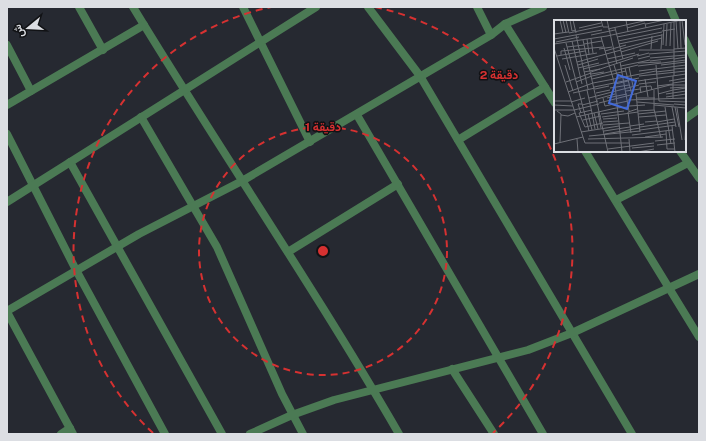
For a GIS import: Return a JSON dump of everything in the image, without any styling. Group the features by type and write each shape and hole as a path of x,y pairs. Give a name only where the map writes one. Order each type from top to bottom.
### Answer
{"street":[{"path":"79,7 103,50"},
{"path":"133,7 373,388 399,434"},
{"path":"243,7 310,142"},
{"path":"7,202 316,7"},
{"path":"368,7 420,76 632,434"},
{"path":"477,7 491,35"},
{"path":"61,434 72,431 7,311 117,246 242,181 357,115 491,35 505,24 543,7"},
{"path":"670,7 676,20"},
{"path":"505,24 554,102"},
{"path":"7,105 144,25"},
{"path":"686,42 699,69"},
{"path":"7,45 31,91"},
{"path":"458,140 545,88"},
{"path":"686,118 699,109"},
{"path":"357,115 543,434"},
{"path":"141,117 194,206 226,266 292,415 303,434"},
{"path":"7,134 76,270 165,434"},
{"path":"586,152 699,337"},
{"path":"681,152 699,178"},
{"path":"70,162 222,434"},
{"path":"616,200 688,163"},
{"path":"288,252 398,184"},
{"path":"250,434 292,415 373,388 528,350 572,333 699,274"},
{"path":"452,368 494,434"}]}
